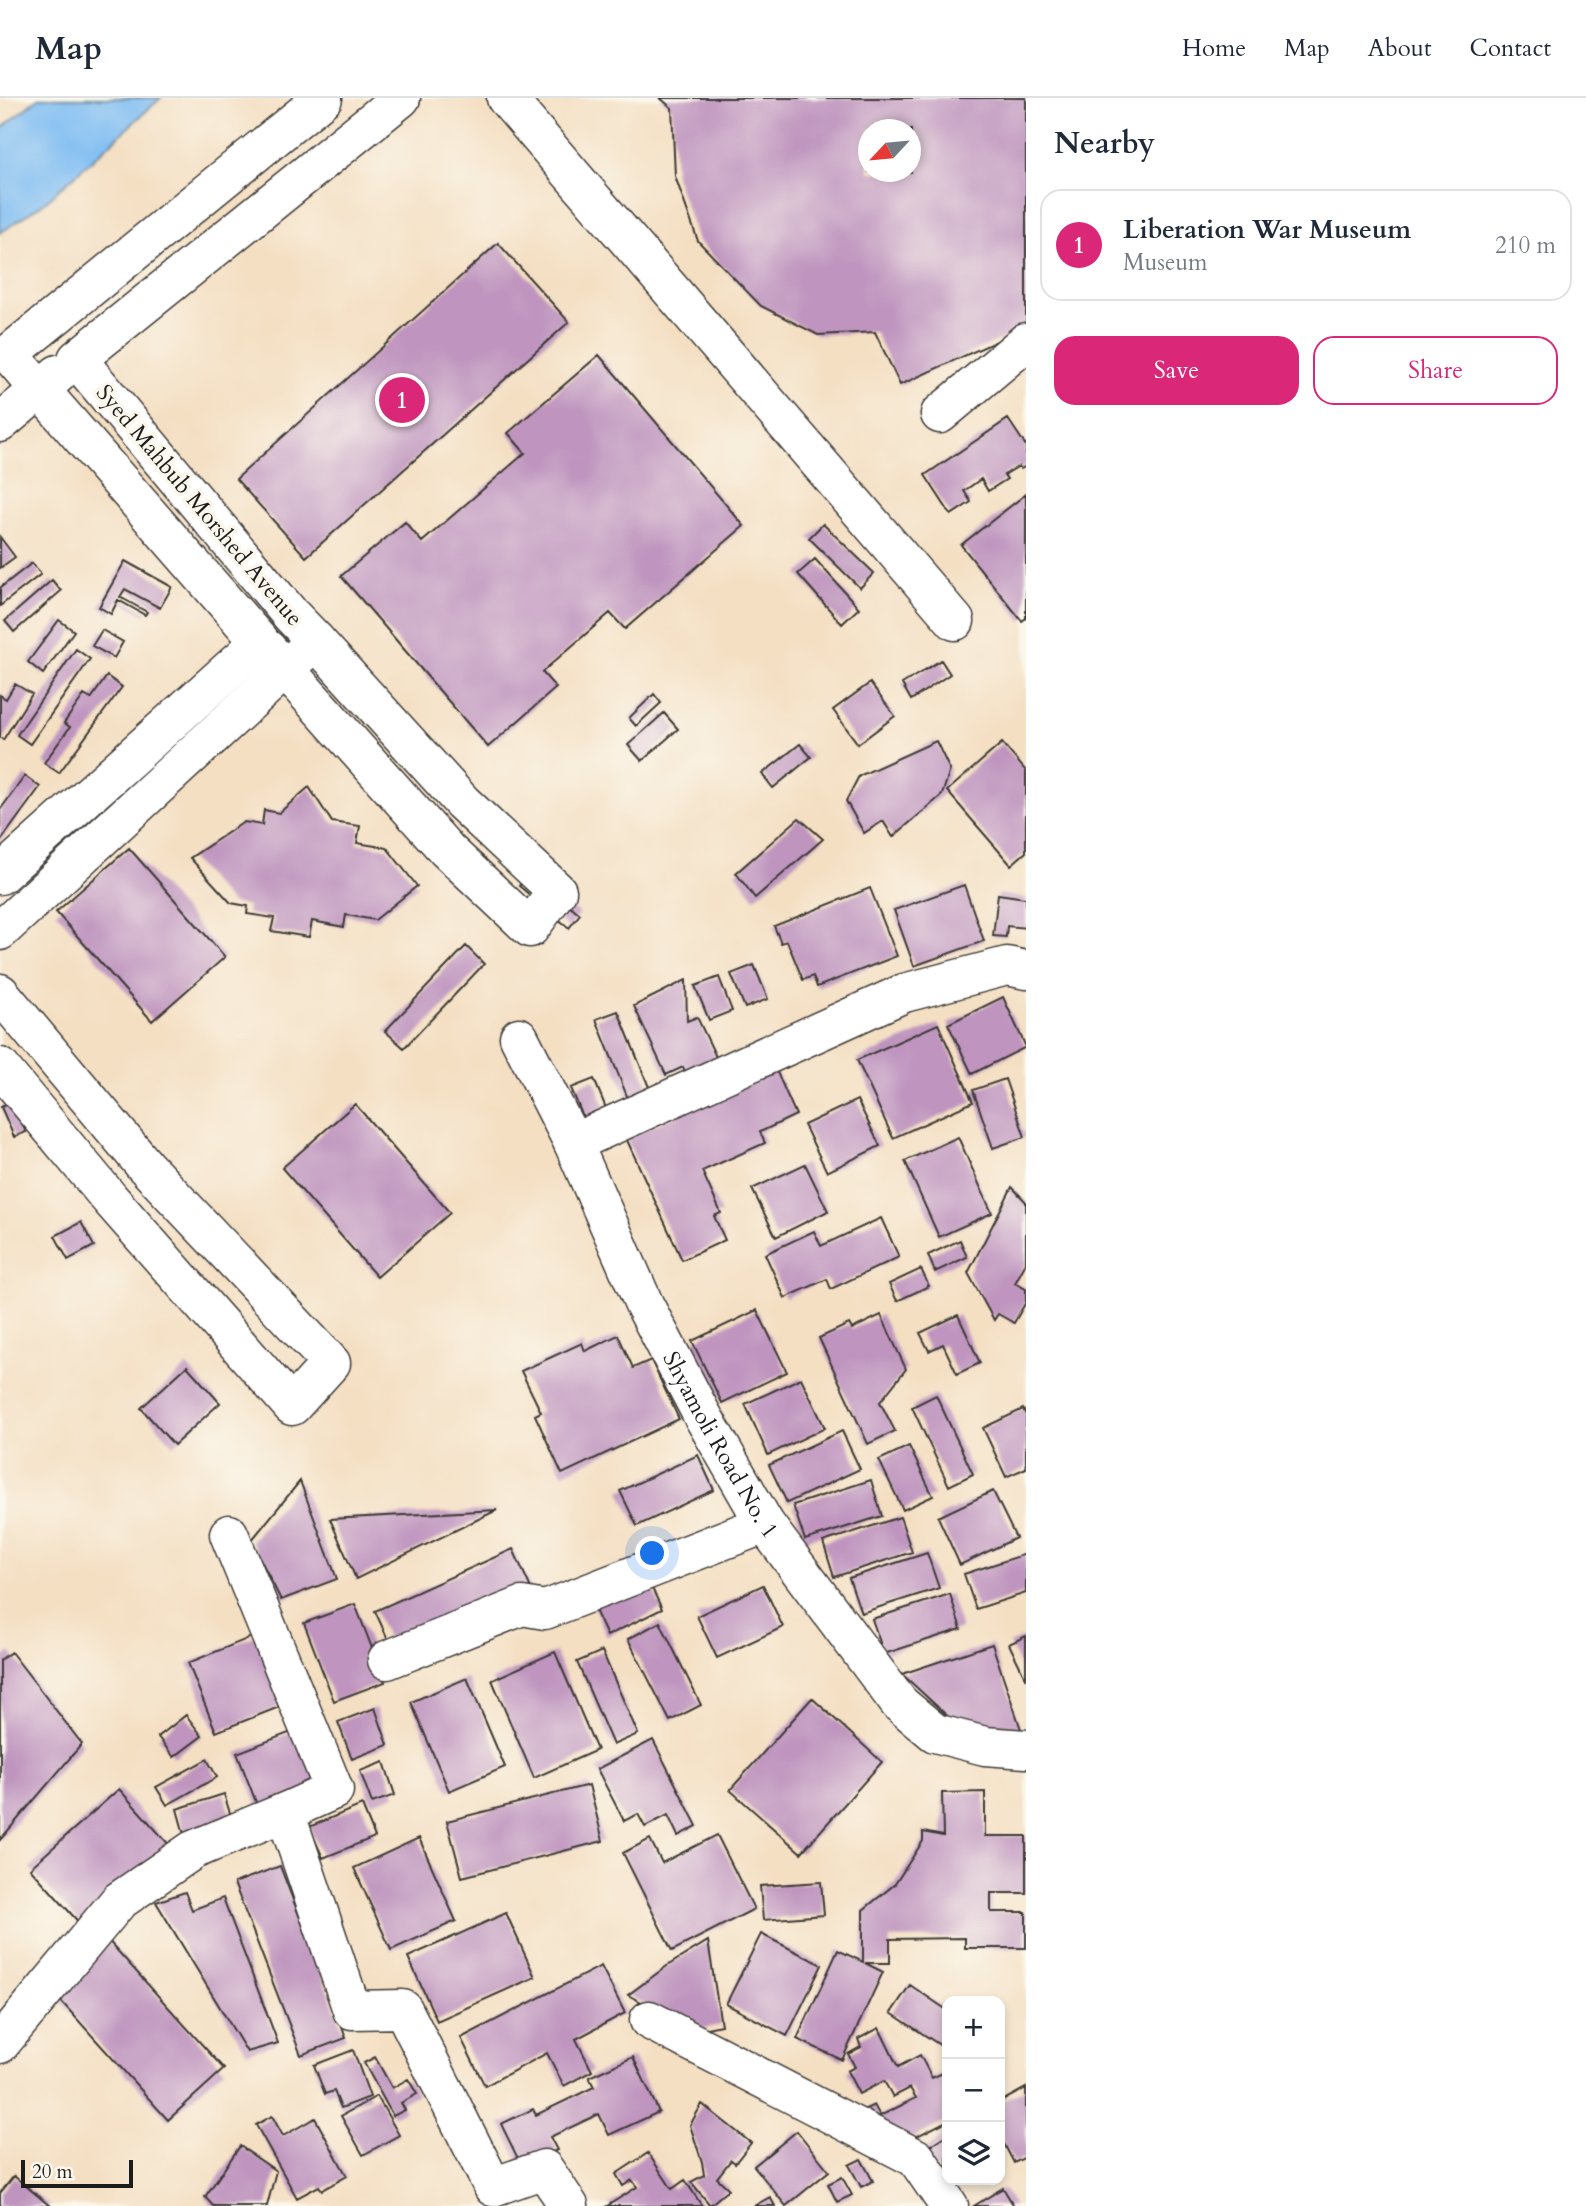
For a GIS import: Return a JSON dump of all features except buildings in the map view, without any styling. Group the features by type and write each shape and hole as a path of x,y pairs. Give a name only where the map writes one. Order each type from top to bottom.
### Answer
{"street":[{"path":"316,641 462,802 557,891 530,928 447,850 39,390 5,358 323,98"},
{"path":"0,423 401,98"},
{"path":"506,98 955,621"},
{"name":"Syed Mahbub Morshed Avenue","path":"0,932 273,655 316,641 290,614 46,323"},
{"path":"940,414 1026,342"},
{"path":"0,875 273,655 290,614"},
{"path":"573,1143 904,993 1007,966 1026,970"},
{"path":"0,993 145,1166 331,1363 292,1406 110,1199 0,1067"},
{"name":"Shyamoli Road No. 1","path":"519,1038 573,1143 644,1304 701,1413 765,1524 899,1703 935,1733 985,1746 1026,1749"},
{"path":"110,1199 145,1166"},
{"path":"387,1660 522,1606 545,1610 765,1524"},
{"path":"0,2044 120,1901 193,1850 334,1790 229,1534"},
{"path":"285,1812 352,2010 403,2009 493,2187 544,2169 569,2206"},
{"path":"649,2020 916,2158 949,2206"}],"water":[{"path":"38,98 161,98 45,202 0,233 0,130"}],"place":[{"name":"Liberation War Museum","path":"402,400"}]}
